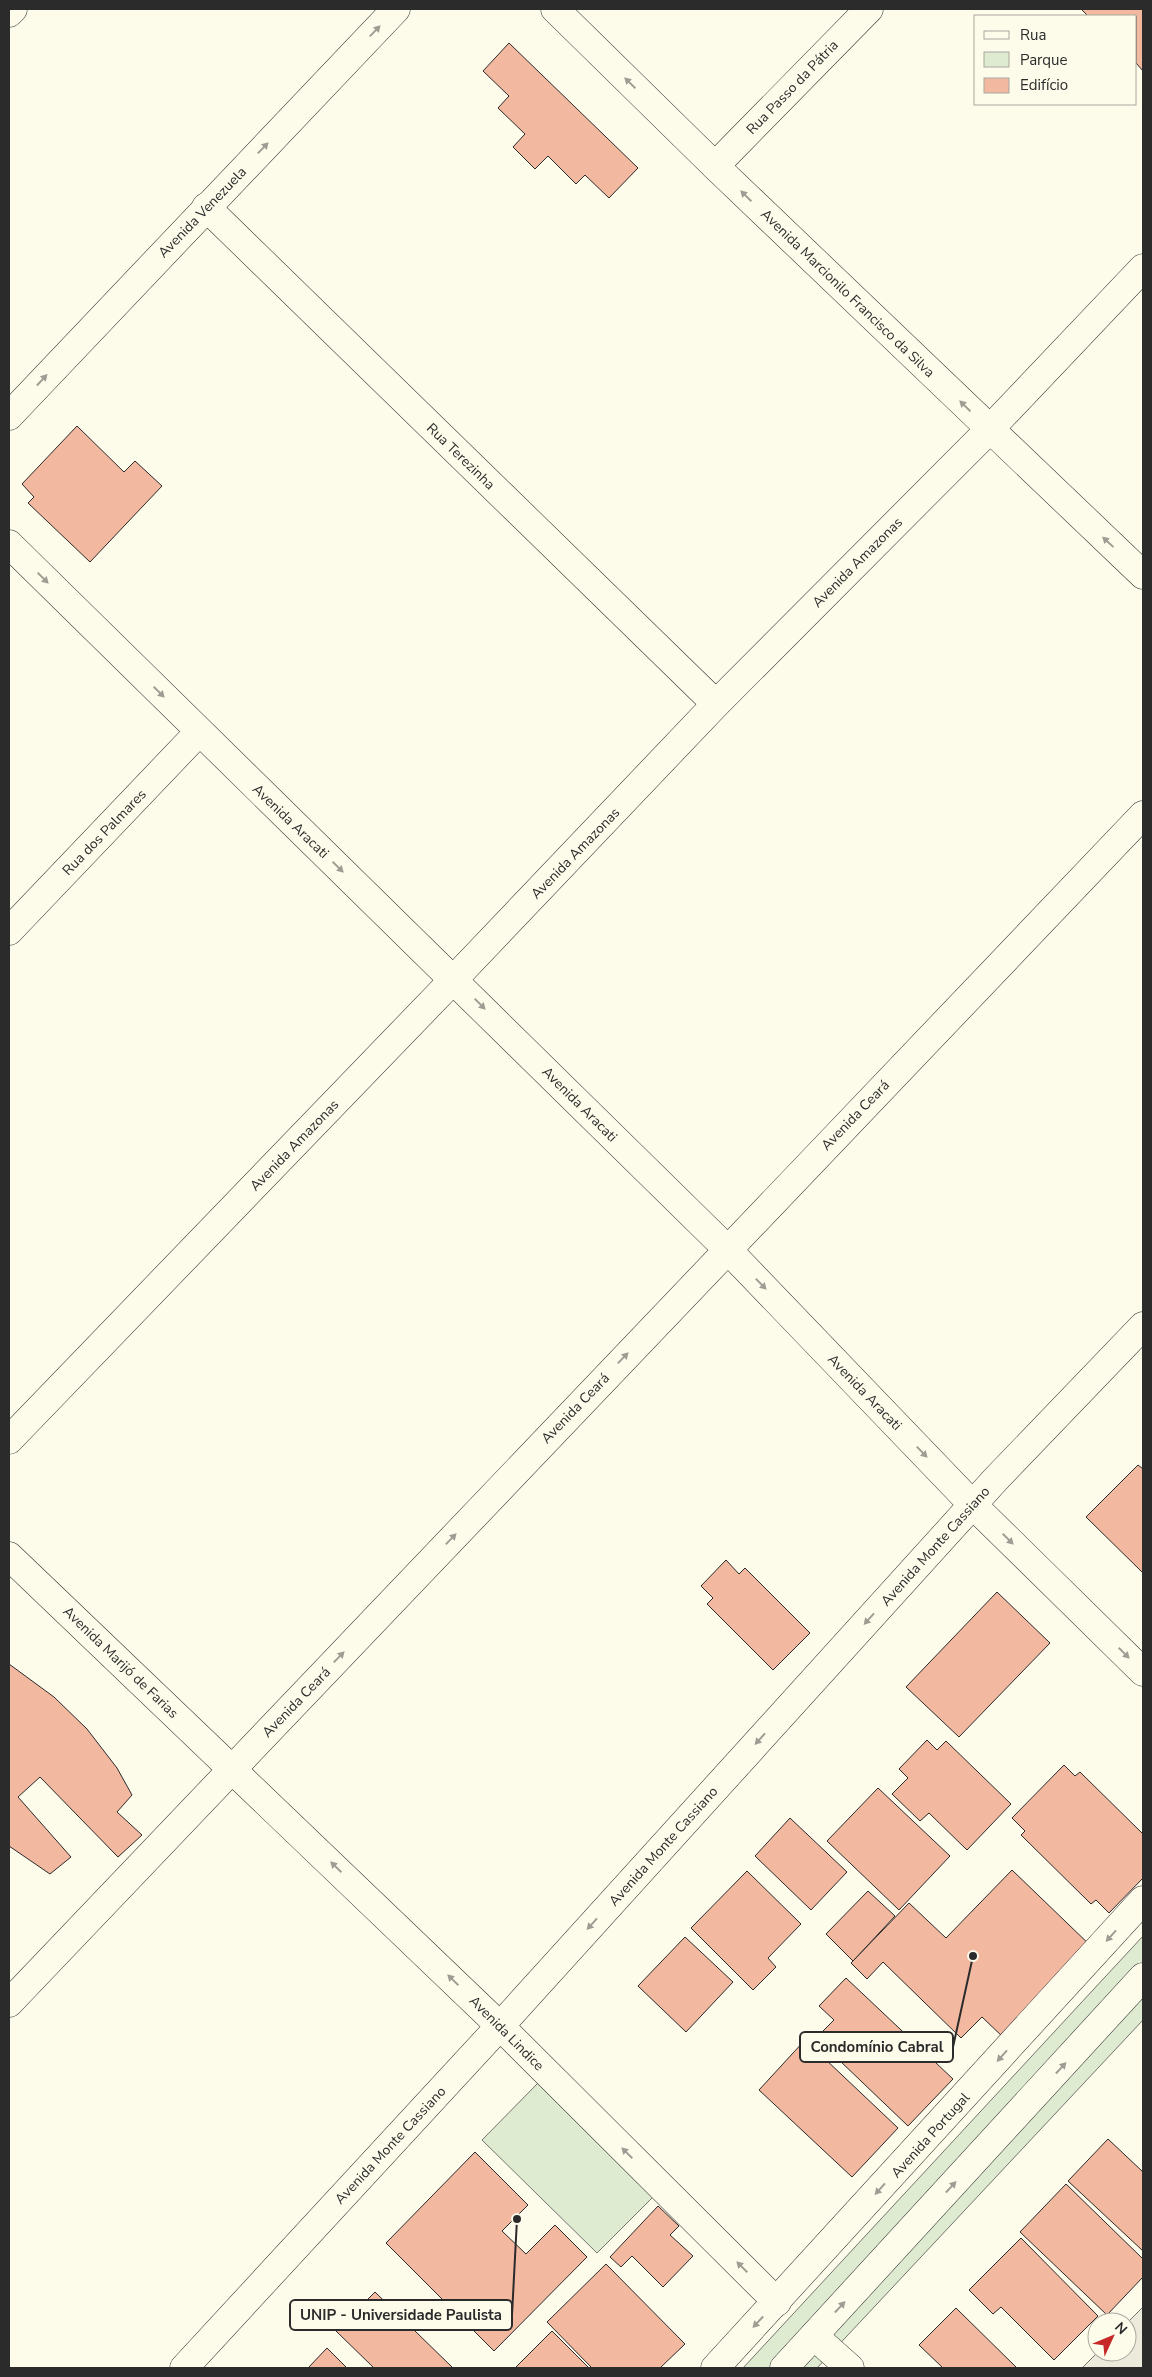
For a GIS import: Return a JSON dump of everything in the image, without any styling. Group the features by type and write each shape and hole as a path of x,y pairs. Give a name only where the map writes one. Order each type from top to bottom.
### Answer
{"street":[{"path":"9,13 13,9"},
{"name":"Avenida Venezuela","path":"9,416 396,9"},
{"name":"Avenida Marcionilo Francisco da Silva","path":"554,9 715,166 1143,575"},
{"name":"Rua Passo da Pátria","path":"715,166 869,9"},
{"name":"Rua Terezinha","path":"206,208 716,704"},
{"name":"Avenida Amazonas","path":"9,1440 454,979 716,704 990,430 1143,268"},
{"name":"Avenida Aracati","path":"9,544 727,1249 973,1505 1143,1672"},
{"name":"Rua dos Palmares","path":"9,931 199,732"},
{"name":"Avenida Ceará","path":"9,2003 1143,815"},
{"name":"Avenida Monte Cassiano","path":"184,2368 500,2026 973,1505 1143,1326"},
{"name":"Avenida Marijó de Farias","path":"9,1556 233,1768"},
{"name":"Avenida Lindice","path":"233,1768 500,2026 777,2302"},
{"name":"Avenida Portugal","path":"714,2368 777,2302 1143,1900"},
{"path":"784,2368 1143,1977"},
{"path":"814,2336 850,2368"}],"green space":[{"path":"1143,1936 1143,2020 817,2368 743,2368"},
{"path":"539,2082 655,2195 597,2253 482,2140"}],"shaded area":[{"path":"1143,2307 1143,2368 1082,2368 1088,2362 1137,2362 1137,2313"}],"building":[{"path":"1081,9 1143,9 1143,71 1137,64 1137,15 1087,15"},
{"path":"509,43 638,168 609,198 585,175 576,184 548,156 535,169 513,147 525,134 498,108 509,96 483,71"},
{"path":"77,426 124,472 135,461 162,486 90,562 28,503 34,497 22,484"},
{"path":"1138,1465 1143,1469 1143,1573 1086,1517"},
{"path":"726,1560 739,1574 745,1568 810,1633 773,1670 707,1604 713,1598 701,1586"},
{"path":"997,1592 1050,1643 959,1737 906,1687"},
{"path":"9,1664 54,1697 87,1729 117,1768 132,1795 117,1812 142,1835 118,1857 40,1777 18,1797 71,1857 50,1874 9,1846"},
{"path":"927,1740 937,1750 946,1741 1011,1804 967,1850 929,1813 920,1821 892,1794 908,1778 899,1769"},
{"path":"1064,1765 1075,1776 1080,1772 1143,1834 1143,1878 1109,1913 1096,1900 1091,1904 1021,1835 1025,1831 1012,1818"},
{"path":"878,1788 950,1856 899,1910 827,1841"},
{"path":"790,1818 847,1872 811,1910 755,1856"},
{"path":"1012,1870 1094,1949 1006,2040 982,2017 961,2038 883,1962 867,1979 851,1963 909,1903 946,1938"},
{"path":"747,1871 801,1924 768,1958 776,1967 753,1990 691,1928"},
{"path":"868,1891 895,1916 853,1961 826,1934"},
{"path":"685,1937 733,1982 686,2032 638,1986"},
{"path":"846,1978 953,2079 908,2126 816,2038 834,2020 819,2006"},
{"path":"805,2040 898,2128 852,2177 759,2090"},
{"path":"1108,2139 1143,2172 1143,2251 1068,2181"},
{"path":"475,2152 528,2205 502,2231 526,2254 555,2225 587,2257 494,2351 386,2243"},
{"path":"1066,2184 1143,2259 1143,2277 1110,2312 1104,2312 1020,2232"},
{"path":"658,2206 679,2226 670,2235 693,2256 663,2287 632,2256 621,2267 610,2257"},
{"path":"1021,2238 1094,2312 1087,2312 1087,2327 1054,2360 1001,2307 993,2314 969,2290"},
{"path":"606,2264 685,2344 660,2368 592,2368 547,2322"},
{"path":"375,2292 453,2368 374,2368 336,2331"},
{"path":"956,2308 1017,2368 943,2368 919,2345"},
{"path":"552,2331 589,2368 515,2368"},
{"path":"327,2348 347,2368 308,2368"}],"place":[{"name":"Condomínio Cabral","path":"973,1956"},
{"name":"UNIP - Universidade Paulista","path":"517,2219"}]}
